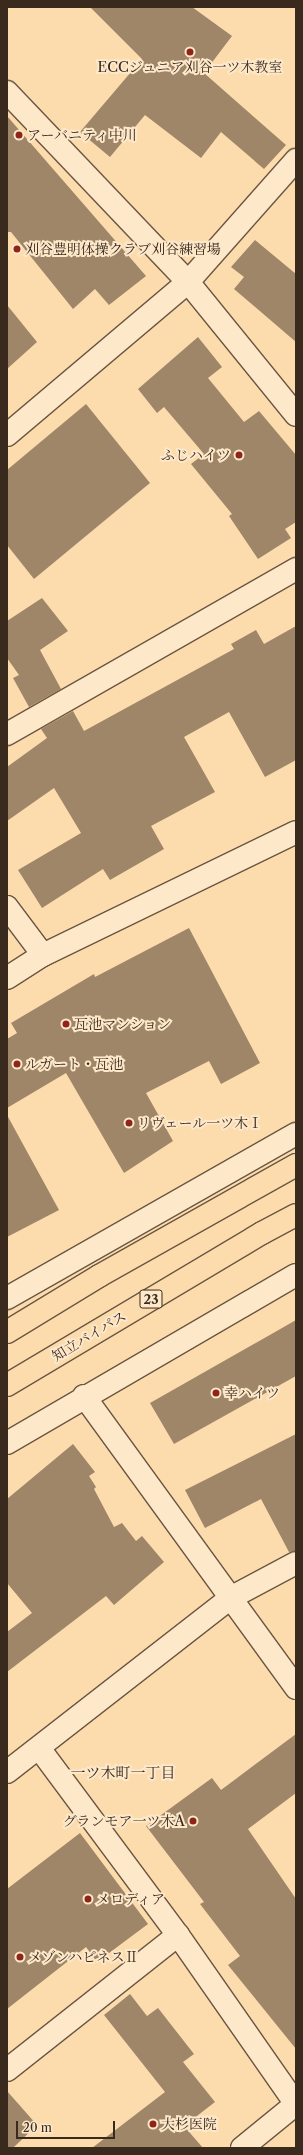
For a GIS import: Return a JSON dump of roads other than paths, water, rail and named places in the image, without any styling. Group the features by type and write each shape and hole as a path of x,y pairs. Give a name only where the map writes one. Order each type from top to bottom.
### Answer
{"highway":[{"path":"7,1332 99,1276 296,1165"},
{"name":"知立バイパス","path":"7,1386 262,1233 296,1215"}],"street":[{"path":"7,92 188,282 296,415"},
{"path":"7,435 188,282 296,160"},
{"path":"7,734 296,569"},
{"path":"7,978 43,955 296,832"},
{"path":"7,907 43,955"},
{"path":"9,1293 296,1134"},
{"path":"7,1443 84,1396 296,1275"},
{"path":"84,1396 232,1597 296,1688"},
{"path":"7,1772 232,1597 296,1563"},
{"path":"39,1748 178,1935 296,2104 242,2148"},
{"path":"7,2070 178,1935"}],"place":[{"name":"ECCジュニア刈谷一ツ木教室","path":"190,52"},
{"name":"アーバニティ中川","path":"19,135"},
{"name":"刈谷豊明体操クラブ刈谷練習場","path":"17,249"},
{"name":"ふじハイツ","path":"239,455"},
{"name":"瓦池マンション","path":"66,1024"},
{"name":"ルガート・瓦池","path":"17,1064"},
{"name":"リヴェール一ツ木Ⅰ","path":"129,1123"},
{"name":"幸ハイツ","path":"216,1393"},
{"name":"グランモア一ツ木A","path":"193,1821"},
{"name":"メロディア","path":"88,1899"},
{"name":"メゾンハピネスⅡ","path":"20,1957"},
{"name":"大杉医院","path":"153,2124"}],"district":[{"name":"一ツ木町一丁目","path":"123,1773"}]}
